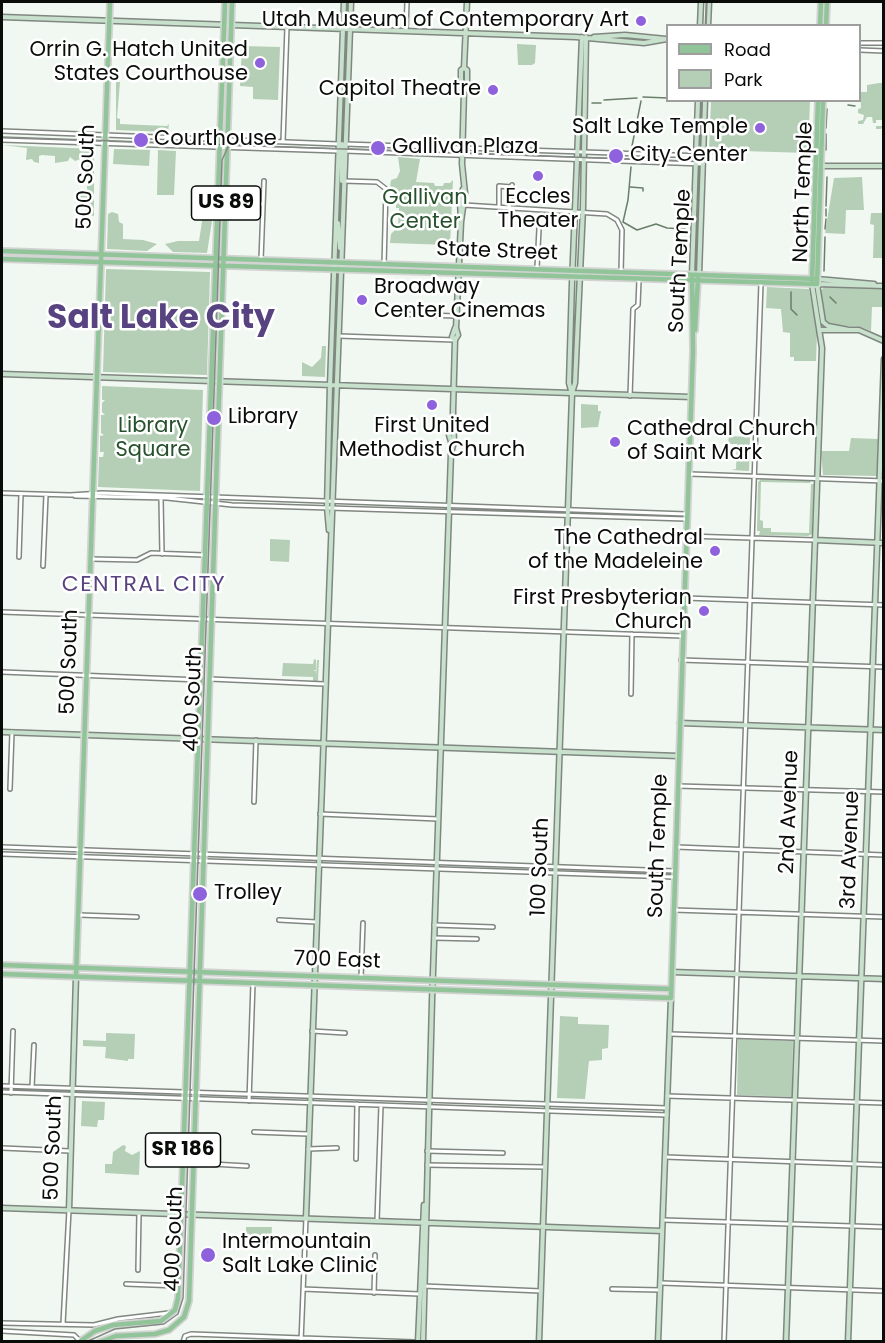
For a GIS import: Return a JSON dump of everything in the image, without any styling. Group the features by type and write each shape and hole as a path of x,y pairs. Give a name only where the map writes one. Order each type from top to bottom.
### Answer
{"main road":[{"name":"500 South","path":"76,977 110,2"},
{"name":"400 South","path":"80,1341 103,1328 160,1321 175,1310 179,1286 213,266 225,2"},
{"name":"400 South","path":"100,1341 110,1338 160,1334 173,1328 184,1317 190,1294 232,2"},
{"path":"820,24 821,2"},
{"path":"826,24 827,2"},
{"name":"North Temple","path":"818,102 820,164"},
{"name":"North Temple","path":"815,282 823,102"},
{"name":"State Street","path":"2,251 621,273 761,283 815,282"},
{"name":"State Street","path":"2,259 639,280 695,278 815,282"},
{"name":"South Temple","path":"671,998 695,278"},
{"name":"700 East","path":"2,965 671,990"},
{"name":"700 East","path":"2,974 671,998"}],"street":[{"path":"344,2 341,84 344,196"},
{"path":"342,144 348,84 351,2"},
{"path":"406,30 407,2"},
{"path":"461,222 464,205 462,149 467,70 464,68 467,2"},
{"path":"700,24 701,2"},
{"path":"708,24 709,2"},
{"path":"2,17 584,37 625,35 666,39"},
{"path":"284,141 287,27"},
{"name":"100 South","path":"572,394 569,383 572,278 584,37"},
{"name":"100 South","path":"539,1341 572,394 575,383 580,278 584,37"},
{"path":"861,42 884,43"},
{"path":"861,50 884,51"},
{"path":"341,84 348,84"},
{"path":"579,102 581,116 584,119"},
{"name":"South Temple","path":"695,278 698,102"},
{"name":"South Temple","path":"695,278 705,102"},
{"path":"2,131 703,156"},
{"path":"2,140 703,164"},
{"path":"330,536 327,504 330,385 334,270 338,263 344,196 342,151"},
{"path":"301,1339 326,624 340,320 341,270 338,263 336,213 342,151"},
{"path":"820,164 884,166"},
{"path":"261,261 264,181"},
{"path":"344,181 377,182 385,187 387,194 384,265"},
{"path":"498,207 499,186 511,186 509,207"},
{"path":"183,1341 189,1334 416,1341 427,1151 449,508 454,442 453,390 455,340 458,331 456,316 461,222 460,192 463,189"},
{"path":"337,202 343,202"},
{"path":"226,203 263,204"},
{"path":"464,205 604,213 619,223 622,234 621,273"},
{"path":"537,270 538,229"},
{"path":"630,396 633,309 638,305 639,280"},
{"name":"State Street","path":"857,281 884,286 815,282 857,281"},
{"path":"815,282 825,324 865,332 884,341"},
{"name":"2nd Avenue","path":"786,1341 817,479 821,330 815,282"},
{"path":"724,1341 761,283"},
{"path":"398,314 456,316"},
{"path":"333,321 340,320"},
{"path":"821,330 849,330"},
{"path":"339,336 455,340"},
{"name":"3rd Avenue","path":"848,1341 872,667 882,481 883,361"},
{"path":"2,374 691,397"},
{"path":"688,474 882,481"},
{"path":"2,493 206,500 216,504 327,504"},
{"path":"19,557 21,494"},
{"path":"43,566 45,495"},
{"path":"93,495 206,500 216,497 333,505 686,517"},
{"path":"161,498 162,554"},
{"path":"686,536 884,543"},
{"path":"91,559 137,560 148,554 204,555"},
{"path":"684,598 884,605"},
{"path":"2,612 682,636"},
{"path":"631,693 632,634"},
{"path":"681,660 884,667"},
{"path":"2,672 200,680"},
{"path":"210,679 324,684"},
{"path":"679,723 884,730"},
{"path":"2,732 678,756"},
{"path":"10,789 12,732"},
{"path":"254,802 256,740"},
{"path":"678,786 884,792"},
{"path":"320,814 438,819"},
{"path":"194,857 165,853 114,851 80,853 32,855 3,854 3,848 32,849 80,853 114,857 165,859 269,857 359,865 675,877"},
{"path":"676,848 884,855"},
{"path":"32,849 32,855"},
{"path":"114,851 114,857"},
{"path":"138,858 139,852"},
{"path":"165,853 165,859"},
{"path":"238,856 238,861"},
{"path":"204,857 269,862 360,860 675,871"},
{"path":"269,857 269,862"},
{"path":"359,865 360,860"},
{"path":"395,861 395,866"},
{"path":"481,870 482,864"},
{"path":"491,864 491,870"},
{"path":"514,871 515,865"},
{"path":"528,866 528,872"},
{"path":"596,868 596,874"},
{"path":"630,869 630,875"},
{"path":"674,910 884,917"},
{"path":"78,915 137,917"},
{"path":"279,920 316,922"},
{"path":"361,978 363,923"},
{"path":"434,925 493,927"},
{"path":"434,938 477,939"},
{"path":"672,972 884,979"},
{"name":"500 South","path":"63,1324 76,977"},
{"path":"249,1101 253,983"},
{"name":"South Temple","path":"658,1341 671,998"},
{"path":"11,1093 13,1030"},
{"path":"312,1031 345,1033"},
{"path":"670,1034 884,1041"},
{"path":"33,1045 34,1087 37,1094"},
{"path":"2,1086 667,1108"},
{"path":"116,1089 116,1096"},
{"path":"147,1090 147,1097"},
{"path":"2,1092 667,1114"},
{"path":"224,1093 224,1100"},
{"path":"276,1101 277,1095"},
{"path":"668,1096 884,1103"},
{"path":"352,1098 352,1104"},
{"path":"377,1221 386,1099"},
{"path":"471,1102 471,1108"},
{"path":"505,1103 505,1109"},
{"path":"356,1159 357,1104"},
{"path":"589,1112 590,1106"},
{"path":"624,1107 624,1113"},
{"path":"254,1132 308,1134"},
{"path":"2,1148 70,1151"},
{"path":"308,1149 334,1150 337,1148"},
{"path":"427,1151 503,1153"},
{"path":"665,1157 884,1165"},
{"path":"194,1163 247,1166"},
{"path":"426,1164 545,1167"},
{"path":"2,1208 663,1231"},
{"path":"138,1270 140,1213"},
{"path":"663,1220 884,1227"},
{"path":"423,1341 424,1222"},
{"path":"374,1293 375,1255"},
{"path":"661,1283 884,1291"},
{"path":"126,1284 179,1286"},
{"path":"420,1286 541,1291"},
{"path":"303,1289 419,1294"},
{"path":"612,1289 660,1290"},
{"path":"2,1323 94,1325 118,1318 168,1314 175,1310"},
{"path":"2,1331 74,1335 80,1341"},
{"path":"258,1336 258,1341"}],"green space":[{"path":"517,44 536,45 535,63 518,65"},
{"path":"242,46 280,47 278,100 253,99 253,87 240,86"},
{"path":"116,82 120,82 117,118 120,119 120,124 167,126 169,124 168,132 116,130"},
{"path":"883,83 884,125 881,129 876,129 876,126 882,126 882,120 876,120 876,123 873,123 872,117 867,117 863,124 858,124 858,121 863,120 864,115 858,113 858,109 861,108 861,92 867,92 867,85"},
{"path":"711,102 810,102 808,153 709,150"},
{"path":"2,145 94,149 94,216 86,214 86,204 77,203 80,198 78,189 87,189 87,179 80,178 80,170 89,166 83,158 75,161 70,157 68,161 55,163 55,156 42,155 39,156 39,163 32,159 26,160 27,148"},
{"path":"114,149 150,150 149,166 113,164"},
{"path":"158,150 176,151 174,195 157,195"},
{"name":"Gallivan Center","path":"398,157 420,159 416,182 443,186 444,183 450,183 453,180 450,245 390,243 391,234 398,227 399,208 396,208 396,201 388,201 391,180 397,178 400,171"},
{"path":"862,177 864,210 846,210 845,234 825,233 834,178"},
{"path":"112,212 118,214 119,222 123,224 123,239 143,240 157,244 147,251 107,249 108,214"},
{"path":"871,213 883,213 883,258 873,258 874,225 870,224"},
{"path":"203,215 213,215 207,253 173,252 165,244 178,241 199,241"},
{"path":"106,269 210,272 207,375 103,372"},
{"path":"767,287 809,289 817,332 816,361 794,361 794,357 790,357 790,333 783,332 781,309 766,308"},
{"path":"824,287 883,288 883,307 872,307 871,331 861,327 831,325 825,322 819,293"},
{"path":"322,346 326,346 325,377 302,376 302,362 312,367 321,358"},
{"name":"Library Square","path":"102,386 203,390 200,491 98,487 99,457 103,457 104,452 100,452 100,436 104,435 101,433 101,415 105,415 102,412 102,403 105,400 102,400"},
{"path":"581,404 598,405 598,411 601,411 598,427 581,428"},
{"path":"729,436 750,437 749,471 731,470 736,469 737,444 728,444"},
{"path":"851,438 878,439 877,476 823,475 821,451 849,451"},
{"path":"761,479 811,481 810,483 761,482 760,520 763,521 763,528 771,528 771,532 809,533 811,484 814,484 812,534 808,536 759,535 760,531 757,531 758,482"},
{"path":"270,539 290,540 289,562 270,561"},
{"path":"314,659 316,670 313,670 316,671 316,677 317,660 319,660 318,681 313,682 313,677 282,676 283,663 313,664"},
{"path":"560,1016 578,1017 578,1024 609,1025 608,1048 602,1049 602,1060 589,1061 585,1099 557,1098"},
{"path":"106,1033 135,1034 134,1059 128,1059 128,1061 105,1058 106,1047 83,1046 83,1040 106,1041"},
{"path":"738,1039 793,1041 792,1097 737,1095"},
{"path":"82,1101 105,1102 104,1120 98,1120 97,1127 81,1126"},
{"path":"123,1145 126,1146 125,1151 132,1155 140,1151 139,1175 105,1173 105,1164 112,1164 113,1152"},
{"path":"246,1227 272,1227 271,1241 267,1244 246,1242"}],"waterway":[{"path":"643,97 666,98"},
{"path":"604,100 637,98"},
{"path":"632,146 641,101"},
{"path":"592,103 601,103"},
{"path":"848,105 855,106"},
{"path":"826,128 827,109"},
{"path":"826,134 826,150"},
{"path":"631,167 623,222 637,230 656,224 667,228 685,229"},
{"path":"826,206 827,177"},
{"path":"630,187 643,188 643,191"},
{"path":"826,209 826,216"},
{"path":"825,229 826,219"},
{"path":"824,271 825,237"},
{"path":"791,292 791,309 797,315"},
{"path":"830,297 836,303"}],"tunnel":[{"path":"539,213 539,229"}],"tram line":[{"path":"706,24 707,2"},
{"path":"2,137 684,161 693,158 700,148 702,102"},
{"path":"86,1342 115,1329 164,1324 178,1314 183,1298 222,160 228,147 247,143"}],"place":[{"name":"Utah Museum of Contemporary Art","path":"641,21"},
{"name":"Orrin G. Hatch United States Courthouse","path":"260,63"},
{"name":"Capitol Theatre","path":"493,90"},
{"name":"Salt Lake Temple","path":"760,128"},
{"name":"Courthouse","path":"141,140"},
{"name":"Gallivan Plaza","path":"378,148"},
{"name":"City Center","path":"616,156"},
{"name":"Eccles Theater","path":"538,176"},
{"name":"Broadway Center Cinemas","path":"362,300"},
{"name":"First United Methodist Church","path":"432,405"},
{"name":"Library","path":"214,418"},
{"name":"Cathedral Church of Saint Mark","path":"615,442"},
{"name":"The Cathedral of the Madeleine","path":"715,551"},
{"name":"First Presbyterian Church","path":"704,611"},
{"name":"Trolley","path":"200,894"},
{"name":"Intermountain Salt Lake Clinic","path":"208,1255"}],"district":[{"name":"Salt Lake City","path":"161,320"},
{"name":"CENTRAL CITY","path":"144,585"}]}
